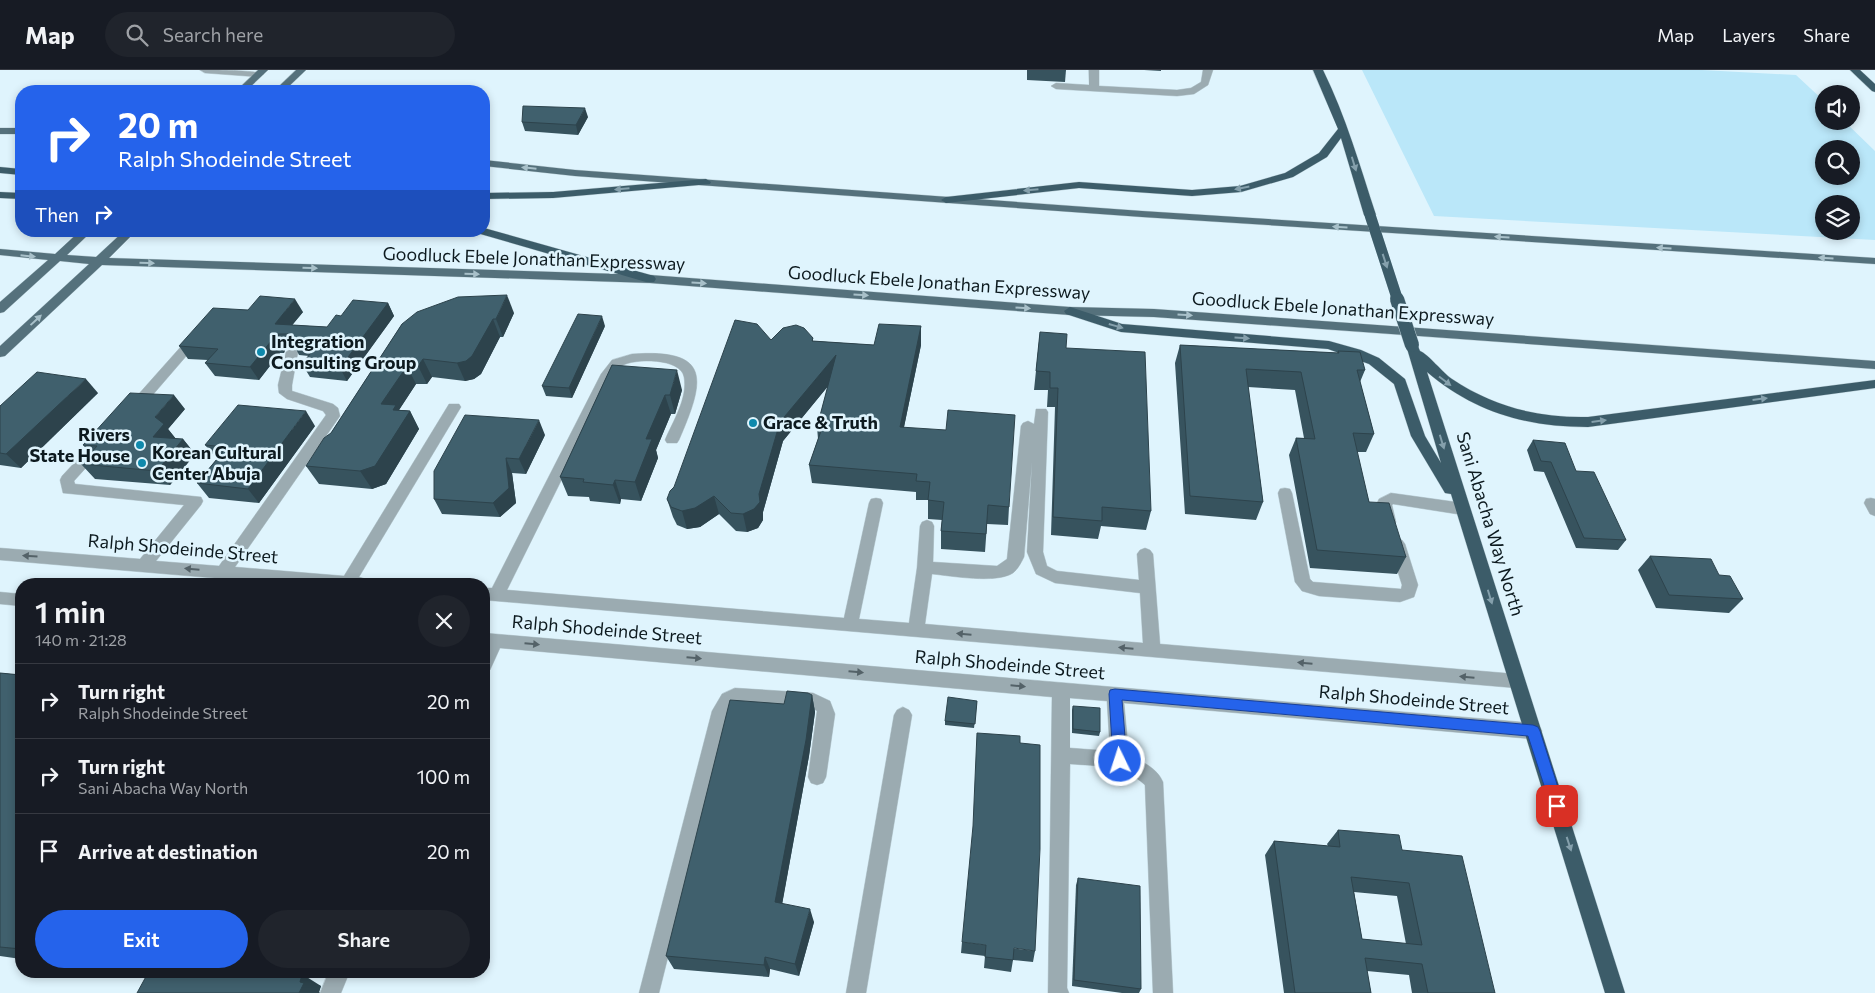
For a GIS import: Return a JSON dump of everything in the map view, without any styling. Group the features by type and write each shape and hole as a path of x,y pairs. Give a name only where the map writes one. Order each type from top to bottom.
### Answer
{"highway":[{"name":"Sani Abacha Way North","path":"1318,70 1329,91 1343,129 1516,681 1581,880 1614,993"},
{"path":"1855,70 1875,89"},
{"path":"946,200 1079,185 1192,193 1241,189 1288,174 1324,155 1343,129"},
{"path":"0,170 15,171"},
{"path":"490,196 553,196 706,182"},
{"path":"0,195 15,196"},
{"path":"490,234 650,280"},
{"path":"1070,311 1121,328 1329,345 1356,353 1374,361 1400,382 1418,436 1463,509"},
{"path":"1412,345 1429,368 1453,387 1492,405 1526,417 1556,422 1588,422 1875,384"}],"main road":[{"path":"285,85 301,70"},
{"path":"247,85 261,72"},
{"path":"0,131 15,131"},
{"path":"490,164 575,173 1218,219 1875,260"},
{"path":"0,309 80,237"},
{"path":"0,353 125,237"},
{"name":"Goodluck Ebele Jonathan Expressway","path":"0,252 99,261 650,280 1070,311 1154,312 1875,365"}],"street":[{"path":"201,70 261,72"},
{"path":"1094,70 1094,88"},
{"path":"1056,86 1187,92 1194,91 1205,83 1208,70"},
{"path":"121,422 204,327"},
{"path":"223,572 333,416 333,411 327,406 294,398 286,393 285,385 292,352"},
{"path":"490,595 609,370 617,363 632,358 668,359 682,362 688,368 691,389 672,440"},
{"path":"359,578 454,408"},
{"path":"1041,412 1034,552 1041,570 1055,577 1147,587"},
{"path":"925,568 997,572 1008,570 1013,565 1016,557 1028,426"},
{"path":"108,436 67,480 68,489 196,502 144,565"},
{"path":"1285,493 1303,582 1308,587 1319,590 1400,596 1408,593 1410,585 1384,503 1391,498 1463,509"},
{"path":"850,625 876,503"},
{"path":"916,630 925,568 927,526"},
{"name":"Ralph Shodeinde Street","path":"0,554 296,578"},
{"path":"1145,554 1152,650"},
{"name":"Ralph Shodeinde Street","path":"490,595 1516,681"},
{"path":"0,598 15,599"},
{"name":"Ralph Shodeinde Street","path":"490,640 1533,731"},
{"path":"1058,993 1061,690"},
{"path":"1115,694 1120,761"},
{"path":"649,993 721,711 728,699 735,695 814,700 824,706 826,714 818,777"},
{"path":"856,993 903,714"},
{"path":"1061,755 1127,762 1145,771 1154,782 1163,993"},
{"path":"330,993 337,978"}],"shaded area":[{"path":"1362,70 1702,70 1796,75 1815,93 1815,130 1853,130 1875,151 1875,240 1860,239 1860,195 1815,195 1815,237 1434,216"}],"building":[{"path":"523,106 585,108 576,125 522,122"},
{"path":"507,295 496,319 493,319 472,356 466,361 457,363 423,359 418,366 407,366 381,404 396,405 393,410 410,411 375,466 360,471 306,466 324,438 331,433 402,324 417,312 458,297"},
{"path":"260,296 295,299 275,324 327,327 336,315 341,316 353,300 388,303 340,368 302,364 318,344 291,342 289,334 278,334 276,340 272,340 250,367 205,363 218,349 179,346 213,308 248,310"},
{"path":"578,314 602,316 569,388 542,386"},
{"path":"735,320 757,324 771,340 783,328 796,325 804,328 813,338 812,341 874,345 879,324 921,326 900,427 946,430 948,410 1015,415 1009,507 988,505 986,534 941,531 944,502 928,500 930,482 916,481 917,474 809,465 822,428 817,427 836,355 780,422 759,494 760,502 754,509 743,514 731,513 714,496 695,508 682,511 671,507 667,499 674,487"},
{"path":"1040,332 1067,334 1066,348 1145,352 1151,511 1102,507 1102,521 1053,517 1058,388 1050,388 1050,372 1036,371"},
{"path":"1180,345 1339,353 1338,351 1360,352 1365,370 1357,370 1374,434 1353,433 1369,502 1389,503 1406,557 1317,550 1296,438 1315,439 1301,372 1246,369 1263,502 1190,496"},
{"path":"612,365 677,370 670,395 665,395 646,439 652,439 635,482 615,480 613,485 583,482 584,479 560,477"},
{"path":"37,372 86,379 6,454 0,453 0,406"},
{"path":"130,393 174,395 155,417 164,424 153,437 183,439 157,471 81,464 97,446 83,445"},
{"path":"238,405 306,411 248,489 197,483 227,447 205,445"},
{"path":"465,415 539,420 519,459 506,458 509,488 493,503 434,499 434,471"},
{"path":"1533,440 1565,443 1576,471 1594,472 1626,540 1584,538 1551,462 1541,461"},
{"path":"1650,556 1711,559 1719,575 1730,576 1743,599 1669,595"},
{"path":"0,673 15,674 15,948 0,947"},
{"path":"787,691 812,695 806,740 775,902 810,909 795,964 765,957 764,965 666,956 730,700 784,704"},
{"path":"948,697 977,701 975,724 945,721"},
{"path":"1073,706 1100,708 1100,732 1073,729"},
{"path":"977,733 1020,736 1020,743 1040,745 1040,849 1035,951 1014,948 1013,960 985,957 986,945 962,942 973,826"},
{"path":"1338,830 1399,835 1402,850 1462,856 1495,993 1428,993 1422,964 1365,958 1371,993 1295,993 1274,841 1340,847","holes":["1351,877 1409,883 1422,945 1362,939"]},
{"path":"1078,878 1140,886 1141,989 1074,980"},
{"path":"145,978 301,978 300,982 304,983 299,993 137,993"}],"place":[{"name":"Integration Consulting Group","path":"261,352"},
{"name":"Grace & Truth","path":"753,423"},
{"name":"Rivers State House","path":"140,445"},
{"name":"Korean Cultural Center Abuja","path":"142,463"}],"route":[{"path":"1120,761 1115,694 1533,731 1557,806"}]}
